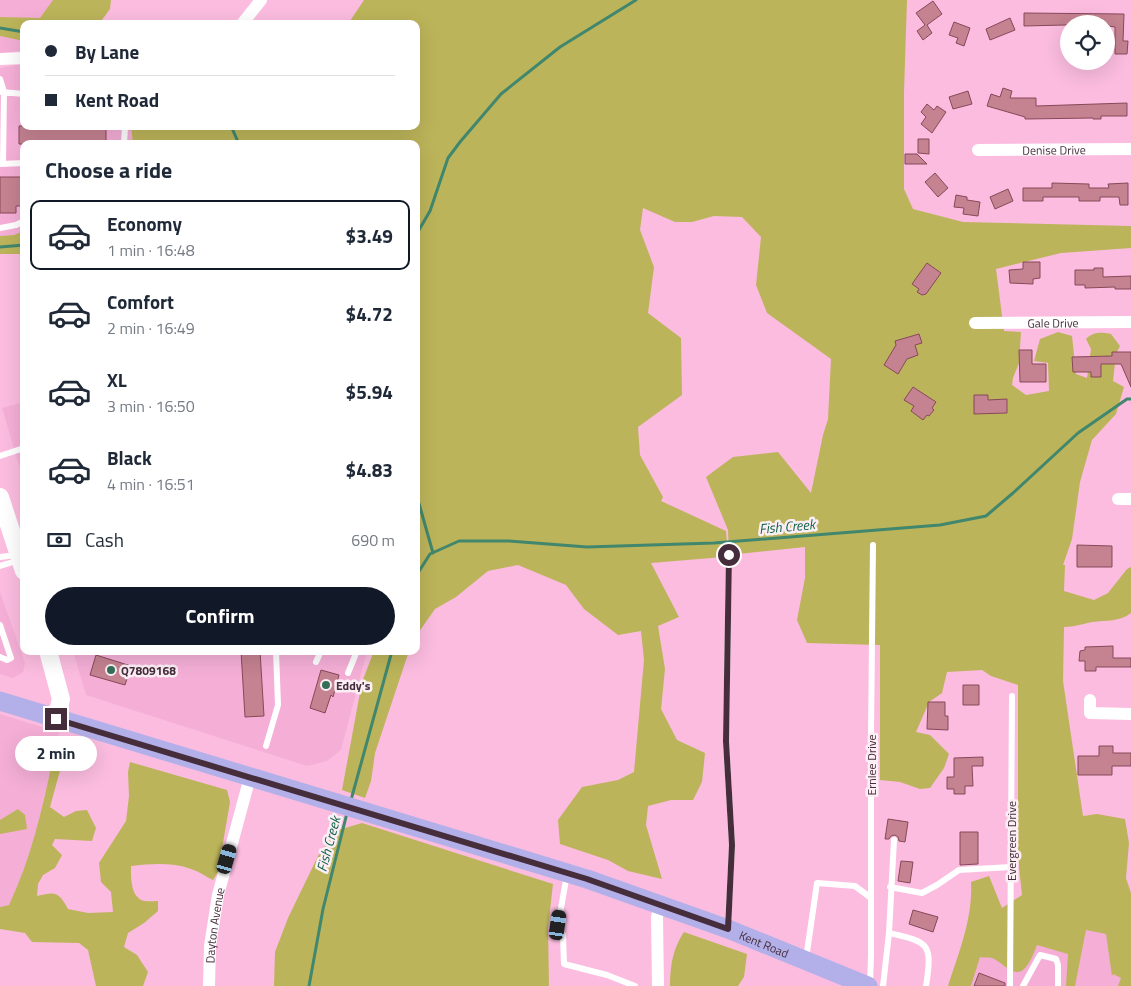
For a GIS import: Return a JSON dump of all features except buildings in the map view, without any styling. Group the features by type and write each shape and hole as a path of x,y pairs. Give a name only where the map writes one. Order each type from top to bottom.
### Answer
{"main road":[{"path":"0,497 20,556"},
{"path":"49,655 60,699 56,719"},
{"name":"Kent Road","path":"0,701 568,873 728,929 869,986"}],"street":[{"path":"245,20 261,0"},
{"path":"0,59 20,58"},
{"name":"Denise Drive","path":"978,150 1131,149"},
{"name":"Gale Drive","path":"975,322 1131,322"},
{"path":"1090,700 1090,713 1131,714"},
{"name":"Dayton Avenue","path":"209,986 210,946 216,903 250,777"},
{"path":"658,986 657,917 660,904"}],"lane":[{"path":"0,79 2,92 2,164 20,163"},
{"path":"2,92 20,94"},
{"path":"0,228 20,223"},
{"path":"0,456 20,449"},
{"name":"Ernlee Drive","path":"869,986 871,955 873,545"},
{"path":"728,929 732,845 726,741 729,555"},
{"path":"0,557 20,556"},
{"path":"0,566 20,556"},
{"path":"0,626 11,658 7,660 0,658"},
{"path":"266,746 278,705 276,655"},
{"path":"316,662 319,655"},
{"path":"348,673 355,655"},
{"name":"Evergreen Drive","path":"1010,986 1012,696"},
{"path":"883,986 889,933 894,840"},
{"path":"890,887 922,893 960,870 1011,867"},
{"path":"568,873 558,925 563,935 564,964 607,975 635,986"},
{"path":"806,960 817,883 856,886 871,898"},
{"path":"889,933 918,940 925,945 928,954 926,986"},
{"path":"1023,986 1040,955 1056,959 1058,965 1058,986"}],"shaded area":[{"path":"0,0 71,0 69,20 20,20 20,51 0,54"},
{"path":"53,0 111,0 110,9 102,20 20,20 20,40 0,36 0,17 40,18"},
{"path":"364,0 907,0 904,92 904,189 913,209 963,222 1131,226 1131,248 1061,253 996,269 1004,331 1021,332 1019,363 1012,385 1026,395 1049,391 1048,363 1034,361 1040,339 1058,332 1072,336 1076,374 1087,378 1091,349 1086,339 1097,333 1111,334 1120,346 1116,354 1113,381 1124,387 1116,414 1092,440 1080,482 1072,539 1063,565 1065,565 1064,591 1094,600 1108,593 1127,569 1131,567 1131,613 1117,619 1064,627 1063,681 1083,816 1097,814 1125,819 1129,843 1126,878 1131,893 1131,986 1118,986 1121,978 1113,974 1112,976 1106,934 1086,930 1075,986 1066,986 1068,954 1037,945 1029,962 1022,971 1013,971 992,958 980,957 971,986 948,986 968,922 971,882 989,876 1002,908 1022,895 1018,857 1018,685 991,676 982,670 947,672 942,693 929,702 916,732 930,735 949,754 944,768 930,788 920,789 900,782 880,780 880,645 807,643 797,620 805,578 805,547 729,555 728,530 706,477 733,457 778,452 811,493 828,419 831,359 767,313 756,285 761,237 742,217 714,216 692,222 675,222 643,208 640,230 654,267 648,313 681,338 682,395 638,427 640,455 663,497 661,501 726,531 728,555 651,563 679,617 658,626 665,669 661,709 677,740 705,753 702,782 693,800 671,800 648,806 646,825 662,879 628,871 608,860 560,844 558,820 582,787 618,780 634,772 644,660 641,631 618,635 584,609 566,585 518,565 488,571 456,597 435,609 420,630 420,140 133,140 131,130 420,130 420,20 351,20"},
{"path":"20,65 20,130 131,130 133,140 20,140 20,233 0,236 0,68"},
{"path":"20,233 20,254 0,254 0,236"},
{"path":"20,403 20,469 2,408"},
{"path":"0,592 20,649 20,655 22,655 25,663 23,672 13,678 0,674"},
{"path":"74,655 366,655 341,750 327,761 307,766 86,695"},
{"path":"372,655 408,655 375,753 371,781 365,798 342,790 362,682"},
{"path":"0,714 59,732 37,831 18,886 9,905 0,907"},
{"path":"57,737 63,742 64,756 50,807 64,817 76,811 87,810 96,828 92,841 55,839 52,845 62,855 55,868 43,875 38,884 37,896 55,894 59,896 68,909 88,913 113,912 111,892 101,882 99,863 126,821 130,762 227,790 230,802 218,872 213,880 194,870 176,865 153,864 131,866 132,884 137,897 145,901 158,901 158,911 128,933 124,947 137,955 148,972 143,986 96,986 88,950 79,943 32,942 25,933 0,929 0,907 9,905 32,844 44,801"},
{"path":"18,809 25,815 27,829 0,834 0,820"},
{"path":"362,823 553,884 548,928 549,986 274,986 275,952 288,918 318,856 335,831"},
{"path":"1111,907 1131,986 950,986 972,909"},
{"path":"684,932 747,954 744,977 738,986 670,986 673,958 677,944"}],"waterway":[{"path":"420,228 430,211 448,158 501,94 560,47 636,0"},
{"path":"0,28 20,31"},
{"path":"233,130 237,140"},
{"path":"0,247 20,245"},
{"name":"Fish Creek","path":"420,570 430,554 459,541 509,541 587,547 714,543 940,525 986,516 1078,433 1127,399 1131,399"},
{"path":"420,507 433,553"},
{"name":"Fish Creek","path":"351,800 391,655"},
{"name":"Fish Creek","path":"309,986 323,909 347,813"}],"place":[{"name":"Q7809168","path":"111,670"},
{"name":"Eddy's","path":"326,685"}],"route":[{"path":"56,719 587,879 728,929 732,845 726,741 729,555"}]}
